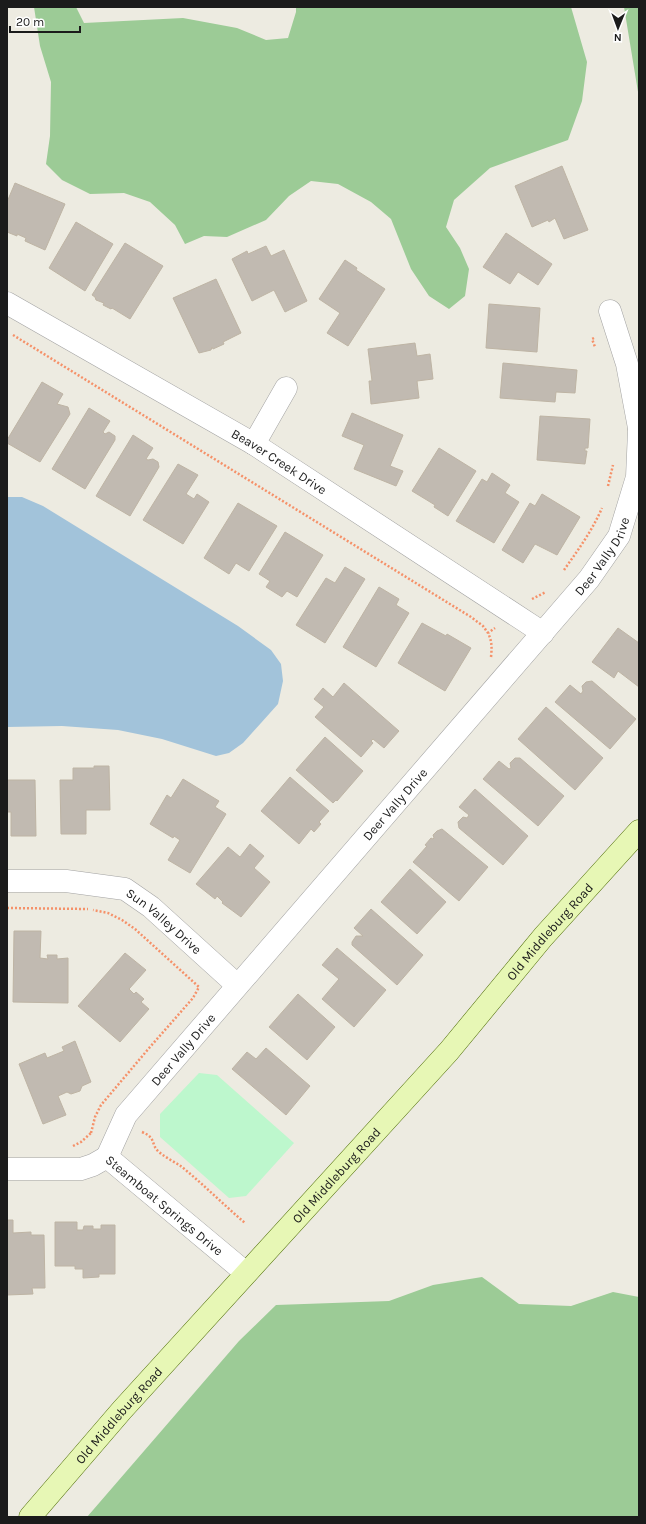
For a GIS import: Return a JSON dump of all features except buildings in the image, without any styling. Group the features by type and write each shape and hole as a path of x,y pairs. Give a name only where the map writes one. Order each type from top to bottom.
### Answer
{"main road":[{"name":"Old Middleburg Road","path":"30,1517 122,1410 449,1051 543,937 639,831"}],"street":[{"name":"Beaver Creek Drive","path":"7,303 254,444 543,633"},
{"path":"612,320 627,364 639,428"},
{"path":"254,444 286,388"},
{"name":"Deer Vally Drive","path":"107,1157 126,1115 229,978 543,633 589,579 619,536 637,477 639,431"},
{"name":"Sun Valley Drive","path":"7,881 66,881 125,889 151,907 229,978"},
{"name":"Steamboat Springs Drive","path":"7,1169 80,1169 93,1165 107,1157 246,1273"}],"path":[{"path":"596,348 592,339 612,320"},
{"path":"7,332 471,617 483,626 491,638 492,648 489,661"},
{"path":"606,493 613,460"},
{"path":"562,573 596,523 602,506"},
{"path":"488,633 530,600 548,591"},
{"path":"7,908 92,909 108,913 122,920 135,930 199,987 205,990 229,978"},
{"path":"91,1133 95,1117 102,1106 145,1052 193,998 199,987"}],"green space":[{"path":"34,7 76,7 84,23 183,18 237,28 266,40 288,38 296,12 296,7 571,7 587,62 582,101 568,140 490,168 454,200 446,227 460,248 469,269 465,296 449,309 429,296 411,269 391,219 371,202 338,184 311,181 289,196 266,220 227,237 204,236 185,244 175,225 150,202 124,193 90,194 62,180 46,164 50,136 51,82 40,46"},
{"path":"624,7 639,7 639,98"},
{"path":"199,1073 217,1075 294,1143 246,1196 229,1198 160,1137 160,1114"},
{"path":"482,1277 519,1304 571,1306 613,1292 639,1297 639,1517 87,1517 239,1341 276,1305 389,1301 433,1285"}],"water":[{"path":"7,497 22,497 43,506 238,626 271,650 281,664 283,681 278,704 243,743 229,753 216,756 162,739 118,730 62,726 7,727"}]}
